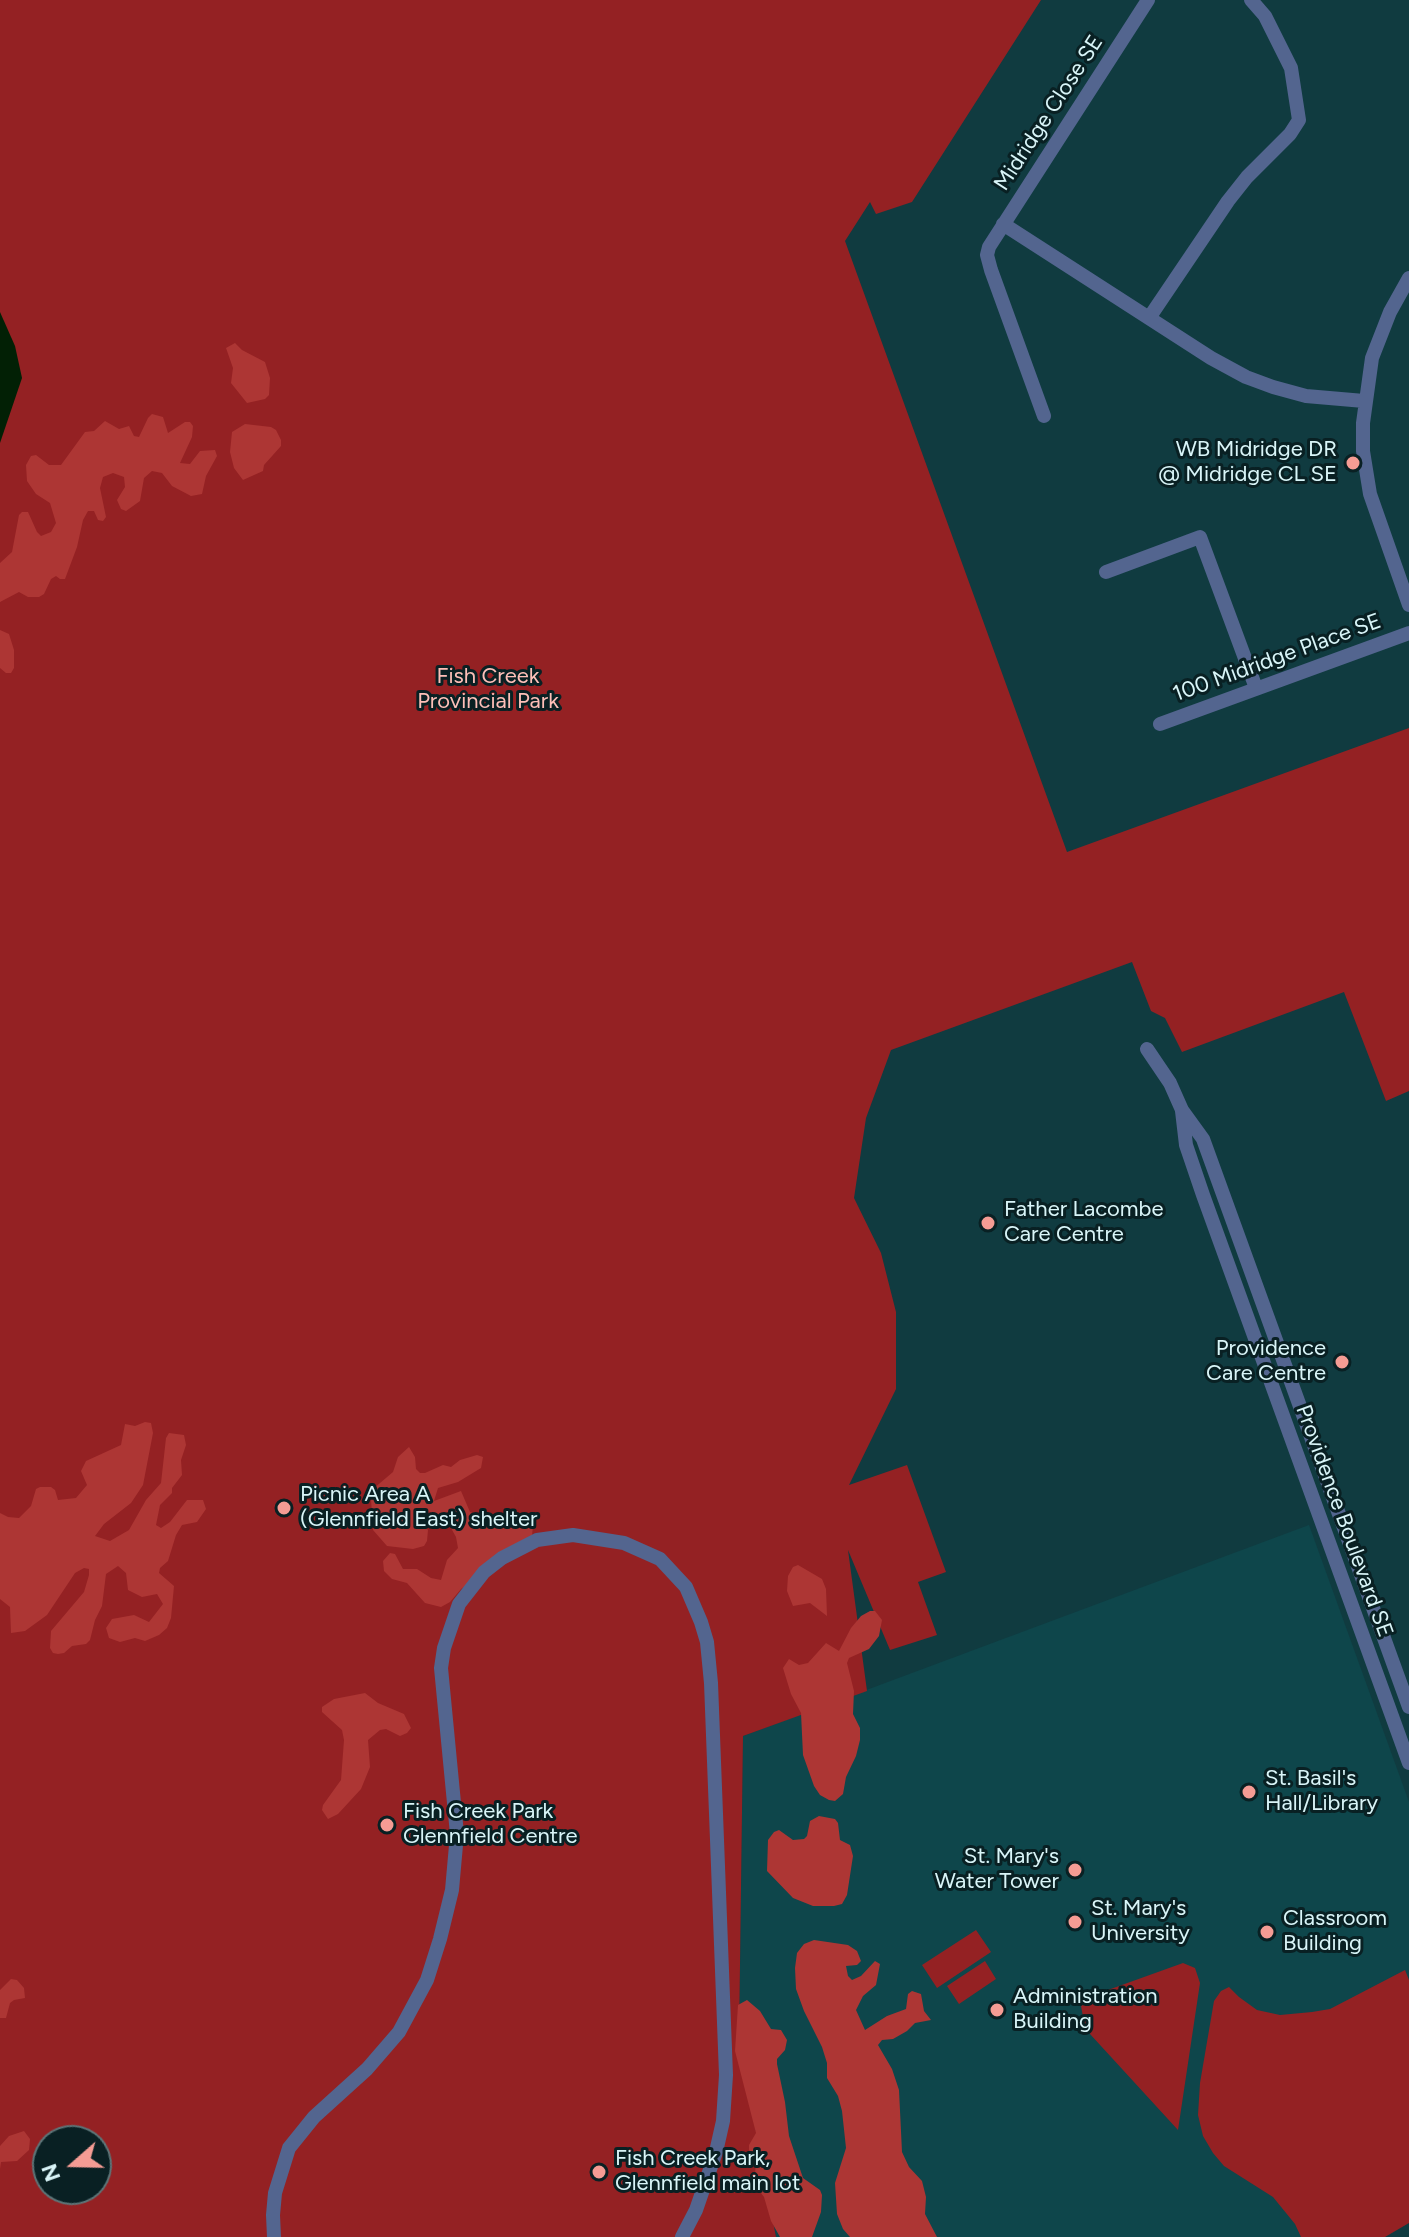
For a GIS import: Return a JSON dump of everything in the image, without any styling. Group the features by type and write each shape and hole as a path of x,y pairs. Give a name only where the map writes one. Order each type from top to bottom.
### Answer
{"street":[{"name":"Midridge Close SE","path":"1148,0 1003,224 1211,358 1273,387 1306,396 1364,401"},
{"path":"1149,318 1228,201 1290,134 1299,120 1288,60 1265,16 1251,0"},
{"path":"1003,224 989,247 988,261 1044,416"},
{"path":"1409,278 1381,331 1372,358 1364,401 1363,451 1370,494 1409,605"},
{"path":"1106,572 1200,537 1256,688"},
{"name":"100 Midridge Place SE","path":"1160,724 1409,633"},
{"name":"Providence Boulevard SE","path":"1147,1049 1170,1083 1182,1110 1203,1139 1409,1707"},
{"name":"Providence Boulevard SE","path":"1182,1110 1186,1145 1203,1195 1409,1763"},
{"path":"274,2237 275,2193 289,2148 314,2117 367,2069 399,2032 427,1980 440,1939 452,1890 457,1834 441,1668 444,1648 459,1604 484,1572 502,1558 537,1540 557,1535 624,1543 660,1559 686,1587 707,1642 726,2075 723,2121 716,2152 686,2234"}],"shaded area":[{"path":"0,312 15,346 22,378 0,443"},
{"path":"235,343 265,362 270,378 269,395 265,399 247,403 231,383 233,368 226,348"},
{"path":"152,414 163,417 168,433 185,422 193,426 192,437 180,463 190,464 200,451 215,450 217,456 206,476 202,494 191,496 172,486 162,473 152,471 144,478 140,501 126,511 121,509 117,500 125,487 124,477 113,473 103,477 100,488 106,517 103,521 98,520 94,511 88,511 65,579 56,576 51,579 44,594 39,597 28,597 19,592 0,602 0,563 12,552 19,515 28,512 41,536 51,532 56,523 50,503 36,494 27,481 26,465 31,456 36,455 49,465 61,465 85,432 94,431 105,421 119,429 129,426 134,436 139,437"},
{"path":"245,424 276,430 281,446 264,465 263,471 243,480 234,468 230,452 232,432"},
{"path":"0,630 9,634 14,650 11,673 0,668"},
{"path":"151,1423 153,1433 143,1485 131,1503 104,1524 95,1536 110,1541 129,1530 146,1500 161,1483 166,1438 169,1433 184,1435 186,1445 181,1460 182,1475 172,1488 172,1493 160,1505 156,1525 161,1528 170,1522 187,1500 203,1500 206,1509 197,1522 182,1525 168,1561 160,1568 159,1573 174,1586 167,1628 145,1641 135,1638 120,1642 109,1638 106,1628 112,1619 134,1615 149,1622 163,1604 157,1594 142,1597 128,1590 126,1573 118,1566 106,1574 102,1606 86,1644 72,1646 58,1654 50,1648 51,1631 84,1592 89,1569 84,1568 75,1573 47,1615 25,1631 11,1633 10,1607 0,1599 0,1513 19,1518 31,1506 36,1489 40,1487 51,1487 58,1500 76,1498 87,1485 81,1471 86,1461 121,1445 125,1424 135,1426"},
{"path":"409,1447 420,1473 443,1465 451,1467 460,1460 477,1455 483,1457 481,1468 458,1482 438,1488 434,1501 461,1491 470,1512 495,1521 521,1516 531,1520 533,1525 532,1536 441,1607 425,1603 407,1583 392,1579 384,1571 383,1561 390,1553 395,1554 403,1569 417,1569 441,1580 447,1560 458,1548 451,1528 429,1511 422,1520 428,1530 427,1541 424,1546 413,1549 387,1546 373,1530 373,1489 393,1472 398,1457"},
{"name":"St. Mary's University","path":"1309,1525 1409,1802 1409,2216 1374,2237 776,2237 739,2041 743,1736"},
{"path":"798,1565 822,1579 826,1589 827,1616 810,1603 793,1606 787,1591 788,1576"},
{"path":"870,1611 875,1611 882,1620 879,1636 869,1649 849,1658 847,1663 854,1691 853,1714 860,1728 860,1740 843,1794 835,1801 829,1800 820,1795 814,1786 803,1755 801,1713 783,1668 789,1659 799,1665 808,1663 826,1643 839,1651 851,1628"},
{"path":"365,1693 378,1703 404,1714 411,1728 400,1736 386,1729 380,1730 368,1740 370,1767 361,1789 338,1814 328,1819 322,1810 323,1805 341,1780 344,1740 342,1730 322,1712 322,1707 334,1699"},
{"path":"819,1816 835,1819 840,1840 850,1845 853,1856 847,1895 842,1904 834,1906 813,1906 793,1898 767,1871 768,1840 774,1832 779,1830 793,1840 804,1839 810,1821"},
{"path":"814,1940 848,1945 857,1951 861,1961 857,1965 846,1966 852,1980 861,1976 875,1961 880,1964 876,1985 863,1996 856,2010 865,2030 887,2016 906,2009 908,1994 912,1991 921,1994 924,2011 931,2020 915,2023 907,2031 893,2039 882,2040 878,2045 892,2069 899,2090 902,2152 909,2167 922,2181 926,2197 925,2214 937,2237 850,2237 843,2229 837,2214 835,2183 846,2148 842,2111 838,2096 827,2078 822,2047 796,1989 797,1953 804,1944"},
{"path":"11,1979 17,1980 24,1988 25,1998 10,2003 6,2018 0,2018 0,1990"},
{"path":"747,2000 760,2011 771,2029 781,2030 787,2040 777,2064 789,2136 803,2178 822,2195 821,2212 812,2237 780,2237 771,2221 764,2197 754,2184 756,2163 749,2145 756,2133 735,2051 738,2005"},
{"path":"24,2131 30,2139 29,2150 17,2161 1,2162 0,2169 0,2146 9,2136"}],"green space":[{"name":"Fish Creek Provincial Park","path":"0,0 1041,0 912,202 876,214 870,202 845,241 1067,852 1409,728 1409,1091 1386,1101 1344,992 1182,1052 1165,1018 1151,1011 1132,962 891,1050 866,1118 854,1198 881,1253 896,1312 896,1389 849,1485 907,1465 946,1572 918,1582 937,1635 890,1650 848,1550 867,1691 743,1736 739,2041 776,2237 0,2237"},
{"path":"976,1930 991,1952 937,1988 922,1965"},
{"path":"985,1961 996,1979 959,2004 947,1986"},
{"path":"1183,1963 1195,1968 1200,1983 1178,2130 1090,2034 1081,2006 1094,1995"},
{"path":"1405,1970 1409,1980 1409,2223 1385,2237 1301,2237 1295,2224 1273,2197 1224,2166 1203,2136 1198,2115 1200,2083 1214,2001 1221,1991 1229,1987 1257,2010 1280,2015 1312,2012 1330,2009"}],"place":[{"name":"WB Midridge DR @ Midridge CL SE","path":"1353,463"},
{"name":"Father Lacombe Care Centre","path":"988,1223"},
{"name":"Providence Care Centre","path":"1342,1362"},
{"name":"Picnic Area A (Glennfield East) shelter","path":"284,1508"},
{"name":"St. Basil's Hall/Library","path":"1249,1792"},
{"name":"Fish Creek Park Glennfield Centre","path":"387,1825"},
{"name":"St. Mary's Water Tower","path":"1075,1870"},
{"name":"St. Mary's University","path":"1075,1922"},
{"name":"Classroom Building","path":"1267,1932"},
{"name":"Administration Building","path":"997,2010"},
{"name":"Fish Creek Park, Glennfield main lot","path":"599,2172"}]}
